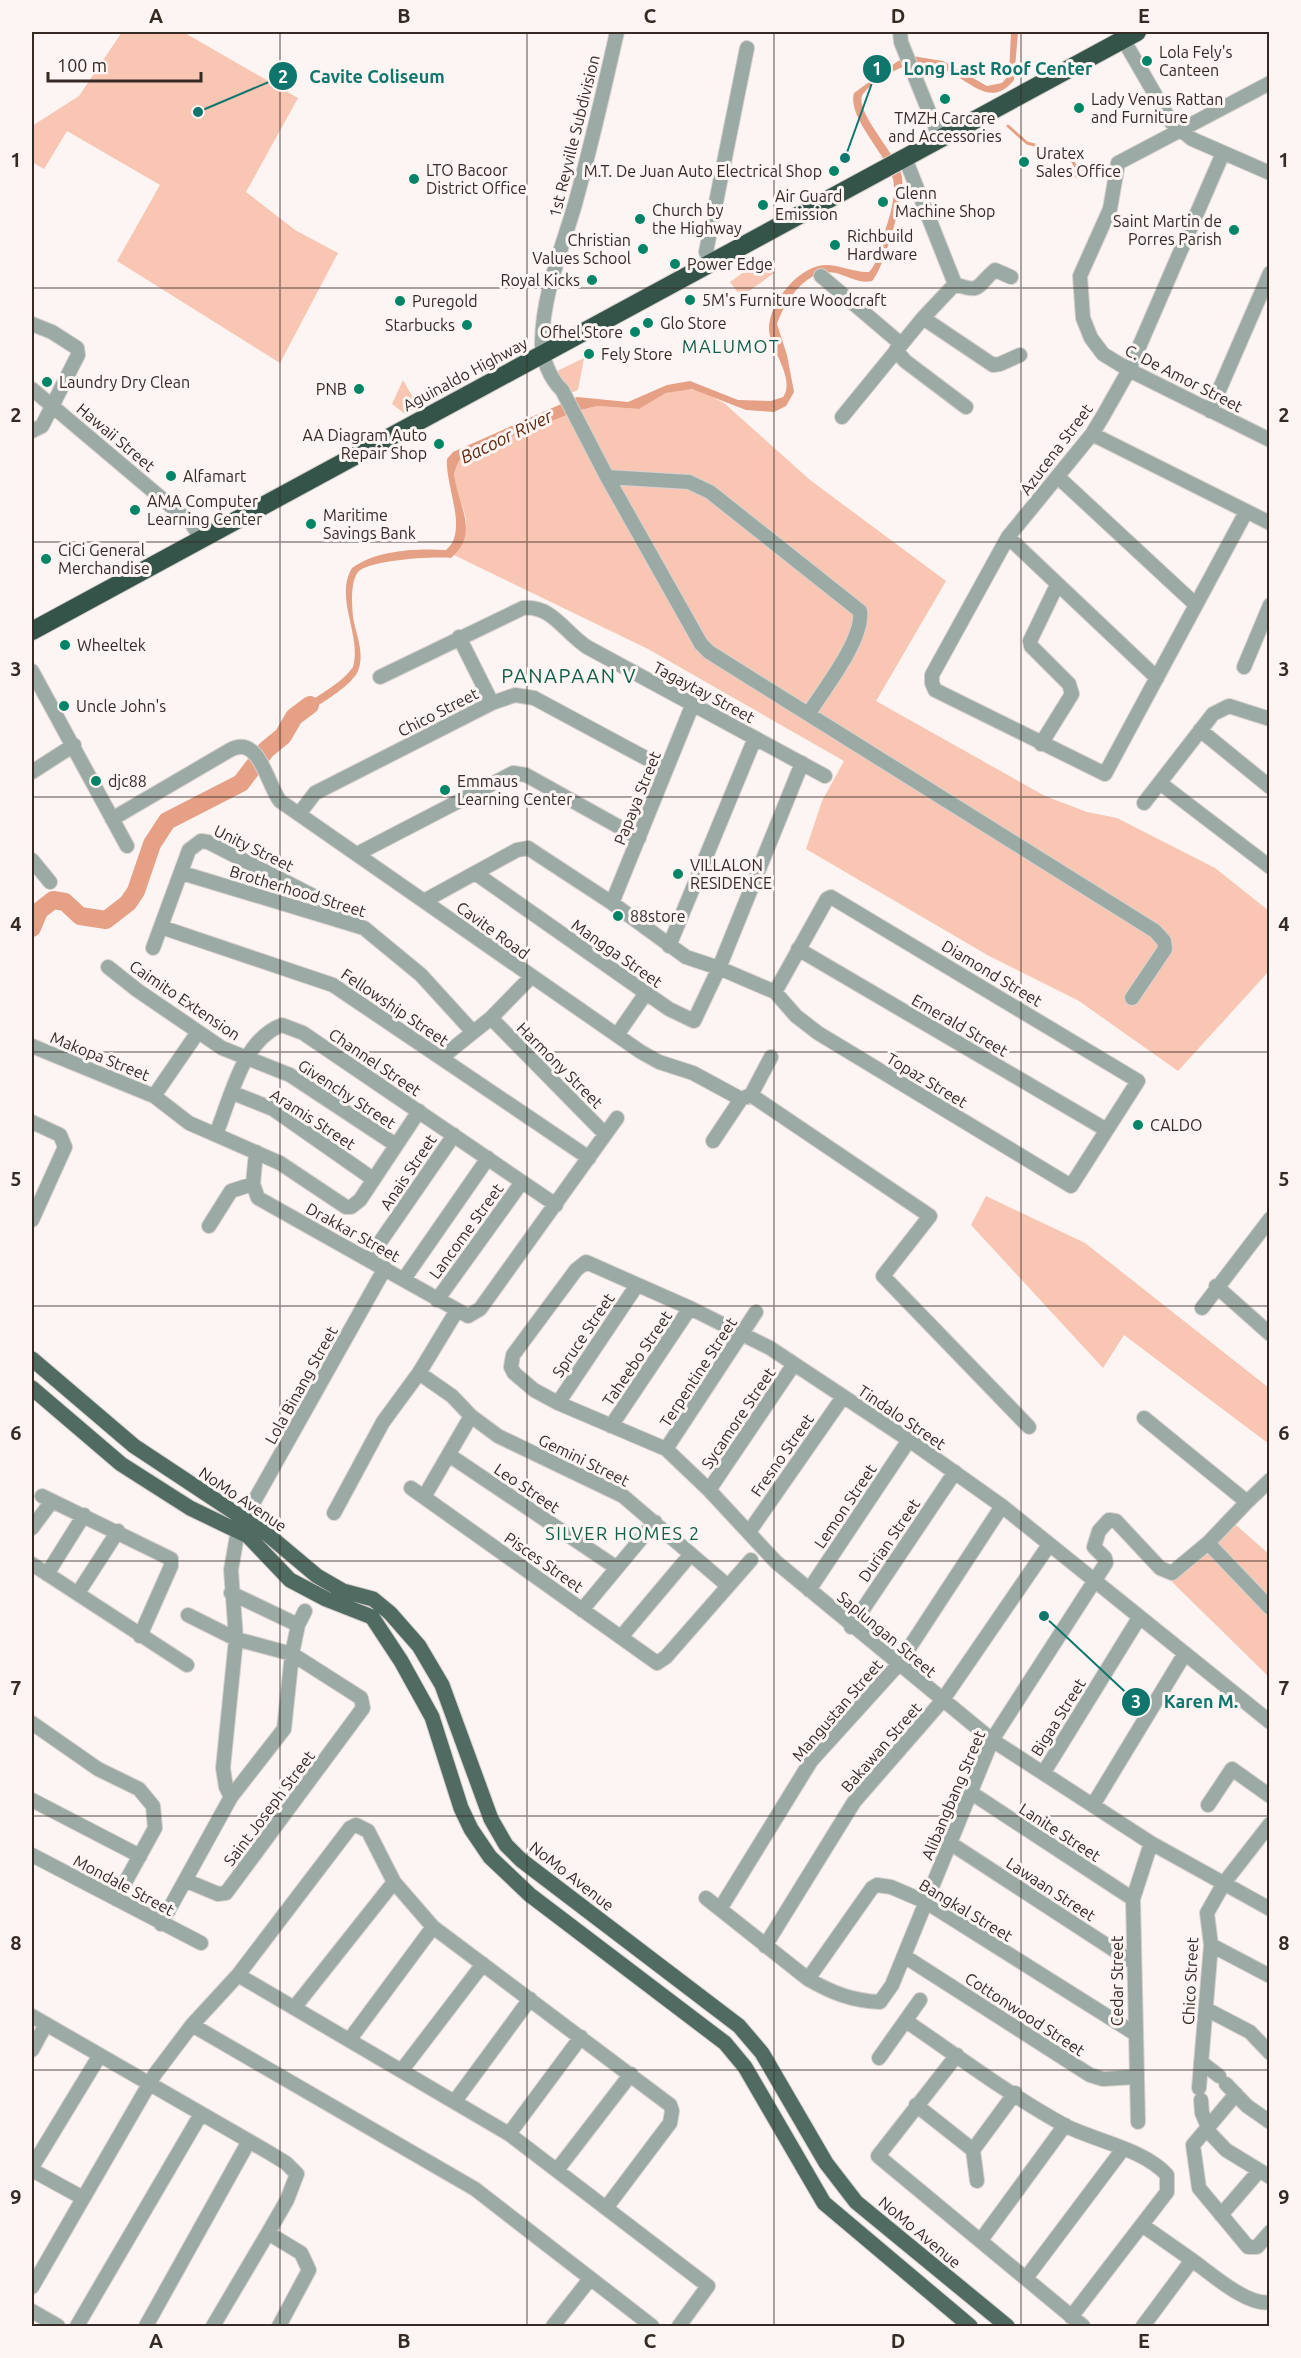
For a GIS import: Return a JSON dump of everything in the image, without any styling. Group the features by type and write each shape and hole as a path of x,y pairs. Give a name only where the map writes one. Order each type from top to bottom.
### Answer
{"highway":[{"name":"Aguinaldo Highway","path":"32,631 1130,35"}],"main road":[{"name":"NoMo Avenue","path":"32,1359 134,1446 241,1524 326,1582 343,1591 373,1599 390,1612 419,1646 442,1684 454,1710 482,1799 506,1845 521,1860 739,2026 762,2053 826,2163 856,2202 1007,2326"},
{"name":"NoMo Avenue","path":"32,1388 121,1464 190,1508 241,1524 290,1580 326,1599 372,1617 401,1661 432,1717 461,1808 471,1829 490,1857 530,1895 725,2043 745,2067 824,2203 970,2326"}],"street":[{"name":"1st Reyville Subdivision","path":"543,354 546,300 583,175 617,32"},
{"path":"900,32 940,139"},
{"path":"1130,35 1171,122 1179,130 1223,153 1269,172"},
{"path":"712,261 706,252 747,48"},
{"path":"1179,130 1267,87"},
{"name":"C. De Amor Street","path":"1179,130 1118,163 1110,210 1080,276 1083,318 1091,339 1103,354 1129,370 1269,440"},
{"name":"Azucena Street","path":"1041,744 935,690 932,675 1008,537 1092,434 1129,370 1223,153"},
{"path":"905,158 955,285"},
{"path":"955,285 972,290 977,289 995,270 1011,277"},
{"path":"1210,411 1269,273"},
{"path":"821,276 898,347 905,362 966,406"},
{"path":"842,417 898,347 955,285"},
{"path":"923,318 993,365 1020,355"},
{"path":"32,324 52,332 77,348 78,355 42,426 32,431"},
{"path":"543,354 607,477 701,644 710,652 1155,931 1164,941 1166,949 1132,998"},
{"name":"Hawaii Street","path":"32,389 192,524 201,539"},
{"path":"1092,434 1269,523"},
{"path":"607,477 695,484 710,492 860,611 861,619 856,636 809,713"},
{"path":"1058,477 1196,605"},
{"path":"1057,585 1030,641 1031,646 1069,684 1072,694 1041,744 1105,774 1246,512"},
{"path":"1008,537 1157,678"},
{"path":"1244,667 1269,605"},
{"name":"Tagaytay Street","path":"380,677 459,637 523,608 534,606 548,611 571,637 587,647 692,706 825,776"},
{"path":"459,637 492,703"},
{"path":"32,671 73,751 127,846"},
{"path":"32,687 73,751"},
{"name":"Chico Street","path":"299,814 315,794 492,703 514,695 534,698 666,770"},
{"name":"Papaya Street","path":"612,903 692,706"},
{"path":"1144,802 1213,714 1229,706 1269,719"},
{"path":"1200,730 1269,787"},
{"path":"669,946 755,738"},
{"name":"Cavite Road","path":"112,819 238,746 244,747 258,758 277,796 299,814 530,978 659,1062 693,1072 746,1097 930,1216 883,1276 1029,1427"},
{"path":"32,772 73,751"},
{"path":"719,968 802,763"},
{"path":"357,854 513,773 526,775 639,837"},
{"path":"1160,783 1269,867"},
{"name":"Unity Street","path":"153,948 189,850 201,841 208,842 333,906 364,928"},
{"path":"424,901 518,850 528,848 612,903 669,946 695,962 719,968 775,992 798,949"},
{"path":"32,861 50,882"},
{"name":"Brotherhood Street","path":"182,873 364,928 421,975 473,1032"},
{"name":"Mangga Street","path":"475,873 645,993 694,1022 719,968"},
{"name":"Diamond Street","path":"798,949 827,898 837,898 1138,1081 1105,1129"},
{"name":"Fellowship Street","path":"161,927 321,979 344,991 589,1158"},
{"name":"Emerald Street","path":"798,949 1105,1129"},
{"name":"Caimito Extension","path":"108,967 222,1048 246,1058"},
{"path":"441,1058 491,1018 530,978"},
{"name":"Topaz Street","path":"775,992 796,1016 818,1033 1071,1186 1105,1129"},
{"path":"617,1035 645,993"},
{"name":"Harmony Street","path":"491,1018 605,1134"},
{"name":"Channel Street","path":"216,1134 246,1058 276,1028 282,1025 292,1028 419,1111 556,1205"},
{"path":"154,1096 198,1032"},
{"name":"Makopa Street","path":"32,1046 154,1096 189,1123 280,1163 346,1207 356,1204 373,1179"},
{"path":"713,1141 746,1097 771,1057"},
{"name":"Givenchy Street","path":"246,1058 290,1075 396,1145"},
{"name":"Aramis Street","path":"233,1093 273,1110 373,1179"},
{"path":"373,1179 419,1111"},
{"path":"556,1205 616,1118"},
{"path":"32,1122 60,1135 64,1141 64,1154 36,1199 32,1220"},
{"name":"Anais Street","path":"369,1258 454,1135"},
{"path":"209,1226 231,1191 253,1184 256,1152"},
{"path":"404,1279 488,1158"},
{"name":"Lancome Street","path":"437,1300 522,1182"},
{"name":"Drakkar Street","path":"253,1184 258,1198 369,1258 456,1312 468,1316 475,1315 556,1205"},
{"path":"1202,1308 1216,1286 1269,1219"},
{"name":"Tindalo Street","path":"511,1361 581,1264 592,1263 690,1308 743,1334 794,1364 955,1472 1002,1506 1269,1722"},
{"name":"Lola Binang Street","path":"231,1797 226,1787 223,1768 236,1640 231,1593 232,1555 241,1524 385,1268"},
{"name":"Spruce Street","path":"558,1403 637,1285"},
{"path":"1216,1286 1267,1326"},
{"name":"Taheebo Street","path":"611,1426 690,1308"},
{"path":"334,1513 383,1422 419,1373 456,1312"},
{"name":"Terpentine Street","path":"666,1449 756,1312"},
{"name":"Saplungan Street","path":"511,1361 514,1373 534,1390 558,1403 666,1449 709,1490 776,1562 898,1665 992,1740 1151,1843 1269,1909"},
{"name":"Sycamore Street","path":"709,1490 794,1364"},
{"name":"Gemini Street","path":"419,1373 452,1396 471,1416 498,1436 623,1496 728,1586"},
{"name":"Fresno Street","path":"749,1532 843,1397"},
{"path":"424,1497 471,1416"},
{"path":"1144,1418 1247,1502"},
{"name":"Lemon Street","path":"809,1590 909,1440"},
{"name":"Leo Street","path":"449,1455 617,1568"},
{"name":"Durian Street","path":"851,1626 955,1472"},
{"path":"1269,1480 1208,1543 1269,1608"},
{"name":"Pisces Street","path":"411,1488 657,1663 666,1657 728,1586"},
{"path":"32,1528 47,1498 171,1559 171,1566 140,1636"},
{"name":"Mangustan Street","path":"720,1909 811,1761 898,1665 1002,1506"},
{"path":"47,1574 84,1515"},
{"name":"Alibangbang Street","path":"808,1979 844,1997 860,2001 880,2002 892,1985 992,1740 1107,1561 1094,1547 1099,1531 1109,1520 1116,1521 1161,1568 1172,1573 1208,1543"},
{"path":"582,1610 656,1522"},
{"path":"78,1593 118,1531"},
{"name":"Bakawan Street","path":"765,1946 854,1802 942,1701 1049,1545"},
{"path":"621,1637 691,1554"},
{"path":"728,1586 751,1560"},
{"path":"32,1564 187,1665"},
{"path":"231,1593 298,1624"},
{"path":"161,1924 187,1881 231,1797 284,1730 292,1654 298,1624 304,1611"},
{"path":"188,1615 236,1640 292,1654"},
{"name":"Bigaa Street","path":"1044,1772 1138,1618"},
{"name":"Saint Joseph Street","path":"187,1881 218,1894 226,1893 363,1708 361,1698 292,1654"},
{"path":"1093,1805 1184,1655"},
{"path":"32,1723 98,1769 139,1789 146,1796 156,1816 155,1828 116,1899"},
{"path":"1208,1804 1232,1769 1269,1796"},
{"name":"Lanite Street","path":"970,1792 1133,1899"},
{"path":"32,1800 140,1856"},
{"name":"Chico Street","path":"1207,2128 1202,2113 1200,2094 1211,1945 1207,1913 1224,1883 1269,1824"},
{"path":"32,2287 149,2085 192,2025 238,1975 350,1828 356,1825 368,1831 394,1882 433,1927 667,2101 672,2116 606,2208"},
{"name":"Lawaan Street","path":"950,1843 1134,1963"},
{"name":"Cedar Street","path":"1138,2122 1134,2033 1133,1899 1151,1843"},
{"name":"Mondale Street","path":"32,1855 201,1943"},
{"path":"294,2008 394,1882"},
{"name":"Bangkal Street","path":"808,1979 872,1888 877,1885 891,1887 926,1902 1134,2033"},
{"path":"706,1898 808,1979"},
{"path":"350,2039 433,1927"},
{"path":"1211,1945 1269,1976"},
{"name":"Cottonwood Street","path":"904,1956 1090,2074 1103,2079 1136,2077"},
{"path":"402,2070 483,1964"},
{"path":"238,1975 509,2134 708,2286 679,2326"},
{"path":"455,2101 530,1999"},
{"path":"879,2058 920,2000"},
{"path":"1206,2009 1250,2032 1269,2053"},
{"path":"32,2016 286,2163 297,2174 287,2200 213,2326"},
{"path":"906,2021 1065,2125 1123,2149 1161,2168 1167,2175 1167,2192 1071,2317"},
{"path":"32,2050 46,2024"},
{"path":"192,2025 475,2189 652,2326"},
{"path":"509,2134 581,2037"},
{"path":"83,2198 32,2168 100,2055"},
{"path":"957,2055 878,2156 1083,2326"},
{"path":"1201,2062 1254,2112 1269,2122"},
{"path":"557,2170 631,2074"},
{"path":"1227,2085 1207,2128 1193,2145 1192,2152 1199,2188 1248,2247 1257,2247 1269,2232"},
{"path":"977,2181 973,2150 1015,2093"},
{"path":"916,2105 973,2150"},
{"path":"77,2326 201,2114"},
{"path":"981,2240 1065,2125"},
{"path":"1207,2128 1226,2150 1264,2174 1221,2215"},
{"path":"146,2326 249,2141"},
{"path":"1026,2278 1123,2149"},
{"path":"1142,2225 1248,2298 1259,2302 1269,2302"},
{"path":"268,2233 301,2253 309,2270 279,2326"},
{"path":"1147,2325 1192,2260"},
{"path":"552,2326 590,2279"},
{"path":"32,2311 58,2326"}],"shaded area":[{"path":"122,32 183,32 298,98 246,192 295,230 338,253 280,363 117,261 160,185 67,131 44,169 32,162 32,126 79,96"},
{"path":"763,258 774,273 741,297 730,282"},
{"path":"584,358 578,390 568,394 555,372"},
{"path":"403,380 414,399 422,395 425,400 424,403 405,414 392,404"},
{"path":"685,389 699,390 724,403 810,480 946,581 876,701 1045,796 1087,812 1117,818 1215,868 1269,911 1269,971 1178,1071 1079,1001 989,956 806,849 822,801 844,761 648,649 454,555 462,543 466,523 454,473 459,461 471,452 559,416 597,406 639,409 666,393"},
{"path":"986,1196 1085,1243 1269,1388 1269,1444 1124,1335 1103,1368 971,1225"},
{"path":"1229,1519 1269,1554 1269,1677 1167,1577"}],"water":[{"path":"1011,32 1018,32 1014,80 1001,91 988,93 948,71 932,65 913,64 892,72 873,84 863,94 861,101 864,111 893,157 902,177 897,215 888,247 872,281 858,281 836,273 816,275 799,288 786,305 777,324 787,355 794,392 786,406 774,412 746,410 692,389 666,393 639,409 597,406 577,411 471,452 459,461 454,473 466,528 465,538 460,548 451,558 417,558 387,562 374,564 358,572 355,577 352,600 361,658 358,671 354,678 339,691 293,722 289,717 339,681 353,667 354,642 346,592 347,580 352,568 373,557 385,554 422,549 446,550 453,542 456,520 447,459 453,452 577,397 628,402 667,385 690,381 738,400 771,401 783,397 786,390 785,373 770,338 769,330 773,311 778,301 784,291 800,275 818,266 831,265 869,272 877,259 892,207 893,179 856,113 853,103 854,93 898,61 912,56 943,61 987,86 1002,83 1009,75"}],"waterway":[{"path":"1008,126 1027,143 1068,154 1076,167 1076,176"},
{"name":"Bacoor River","path":"32,928 39,911 53,900 65,902 80,916 106,920 128,903 136,891 152,844 167,821 241,783 266,750 283,736 294,717 310,705"}],"place":[{"name":"Lola Fely's Canteen","path":"1147,61"},
{"name":"TMZH Carcare and Accessories","path":"945,99"},
{"name":"Lady Venus Rattan and Furniture","path":"1079,108"},
{"name":"Cavite Coliseum","path":"198,112"},
{"name":"Long Last Roof Center","path":"845,158"},
{"name":"Uratex Sales Office","path":"1024,162"},
{"name":"M.T. De Juan Auto Electrical Shop","path":"834,171"},
{"name":"LTO Bacoor District Office","path":"414,179"},
{"name":"Glenn Machine Shop","path":"883,202"},
{"name":"Air Guard Emission","path":"763,205"},
{"name":"Church by the Highway","path":"640,219"},
{"name":"Saint Martin de Porres Parish","path":"1234,230"},
{"name":"Richbuild Hardware","path":"835,245"},
{"name":"Christian Values School","path":"643,249"},
{"name":"Power Edge","path":"675,264"},
{"name":"Royal Kicks","path":"592,280"},
{"name":"5M's Furniture Woodcraft","path":"690,300"},
{"name":"Puregold","path":"400,301"},
{"name":"Glo Store","path":"648,323"},
{"name":"Starbucks","path":"467,325"},
{"name":"Ofhel Store","path":"635,332"},
{"name":"Fely Store","path":"589,354"},
{"name":"Laundry Dry Clean","path":"47,382"},
{"name":"PNB","path":"359,389"},
{"name":"AA Diagram Auto Repair Shop","path":"439,444"},
{"name":"Alfamart","path":"171,476"},
{"name":"AMA Computer Learning Center","path":"135,510"},
{"name":"Maritime Savings Bank","path":"311,524"},
{"name":"CiCi General Merchandise","path":"46,559"},
{"name":"Wheeltek","path":"65,645"},
{"name":"Uncle John's","path":"64,706"},
{"name":"djc88","path":"96,781"},
{"name":"Emmaus Learning Center","path":"445,790"},
{"name":"VILLALON RESIDENCE","path":"678,874"},
{"name":"88store","path":"618,916"},
{"name":"CALDO","path":"1138,1125"},
{"name":"Karen M.","path":"1044,1616"}],"district":[{"name":"MALUMOT","path":"731,346"},
{"name":"PANAPAAN V","path":"569,675"},
{"name":"SILVER HOMES 2","path":"623,1533"}]}
